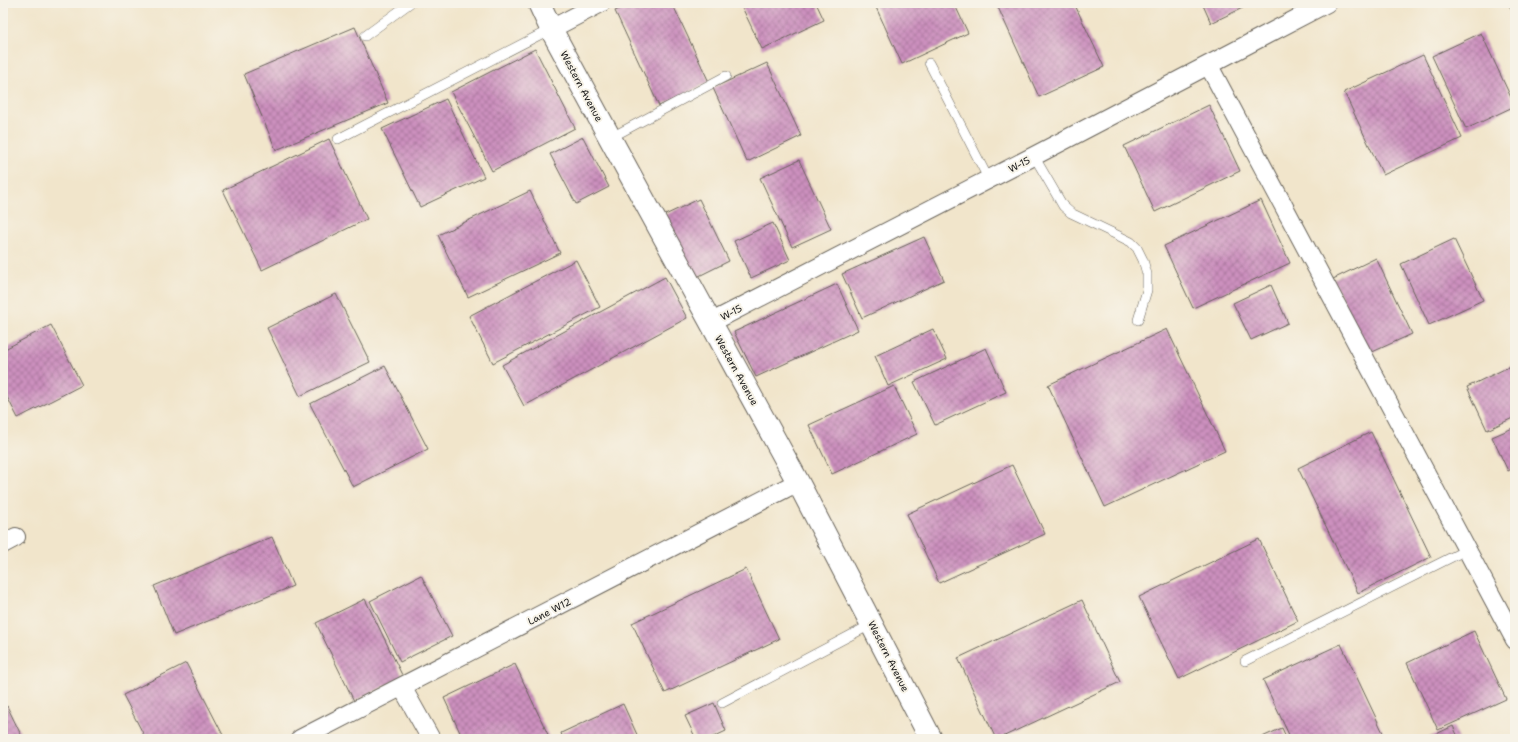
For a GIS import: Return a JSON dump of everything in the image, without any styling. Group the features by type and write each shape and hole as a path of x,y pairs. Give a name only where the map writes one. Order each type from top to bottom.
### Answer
{"street":[{"name":"Western Avenue","path":"539,3 551,29 798,482 931,739"},
{"path":"551,29 602,3"},
{"name":"W-15","path":"710,323 1209,66 1327,3"},
{"path":"1209,66 1515,640"},
{"name":"Lane W12","path":"300,739 798,482"},
{"path":"402,687 431,739"}],"lane":[{"path":"365,36 410,3"},
{"path":"338,139 551,29"},
{"path":"929,63 989,180"},
{"path":"610,138 726,76"},
{"path":"1034,156 1063,206 1071,213 1117,235 1137,248 1143,260 1147,274 1147,290 1138,320"},
{"path":"1245,661 1466,550"},
{"path":"722,703 872,624"}],"building":[{"path":"632,3 672,3 709,82 659,106 615,11"},
{"path":"740,3 816,3 824,20 762,49"},
{"path":"874,3 954,3 968,33 902,64"},
{"path":"996,3 1074,3 1104,67 1039,97"},
{"path":"1202,3 1253,3 1211,23"},
{"path":"1508,3 1515,3 1515,17"},
{"path":"355,27 388,103 276,150 244,74"},
{"path":"1481,33 1515,106 1466,129 1432,56"},
{"path":"535,49 575,128 492,171 451,92"},
{"path":"1423,55 1462,138 1383,175 1344,92"},
{"path":"767,63 801,136 747,162 713,88"},
{"path":"446,99 484,177 420,207 382,129"},
{"path":"1209,105 1240,171 1155,212 1124,146"},
{"path":"583,137 609,187 576,204 550,154"},
{"path":"329,139 367,219 262,270 223,190"},
{"path":"799,160 831,229 792,247 760,178"},
{"path":"530,191 560,253 468,297 438,235"},
{"path":"699,199 729,261 693,279 663,216"},
{"path":"1261,200 1290,263 1193,308 1164,246"},
{"path":"773,223 790,260 751,278 734,241"},
{"path":"924,237 944,280 862,318 842,274"},
{"path":"1454,239 1483,300 1429,325 1401,264"},
{"path":"1376,258 1412,334 1368,354 1333,279"},
{"path":"576,260 600,307 493,363 469,316"},
{"path":"665,277 687,318 524,406 502,365"},
{"path":"837,284 858,330 756,377 734,332"},
{"path":"1271,285 1288,323 1251,340 1233,303"},
{"path":"336,294 370,362 300,396 267,328"},
{"path":"51,325 82,385 18,418 3,389 3,350"},
{"path":"933,329 947,359 888,386 875,356"},
{"path":"1167,329 1225,451 1105,507 1048,385"},
{"path":"986,348 1006,392 935,425 914,382"},
{"path":"1515,364 1515,417 1487,430 1467,387"},
{"path":"385,366 428,449 353,487 310,404"},
{"path":"894,386 917,434 832,474 809,425"},
{"path":"1515,427 1515,467 1508,471 1492,437"},
{"path":"1371,432 1431,557 1358,593 1298,468"},
{"path":"1012,465 1045,534 939,583 907,514"},
{"path":"272,537 293,586 174,635 154,586"},
{"path":"1259,539 1298,621 1179,679 1139,597"},
{"path":"746,569 779,639 665,693 632,623"},
{"path":"421,575 452,636 400,662 370,601"},
{"path":"365,599 403,677 354,701 316,623"},
{"path":"1082,600 1120,682 996,739 958,658"},
{"path":"1474,631 1506,699 1438,730 1407,663"},
{"path":"1341,644 1386,739 1291,739 1263,680"},
{"path":"186,663 225,739 146,739 123,695"},
{"path":"515,664 550,739 463,739 444,698"},
{"path":"714,703 726,731 709,739 696,739 685,716"},
{"path":"623,704 639,739 563,739 561,733"},
{"path":"7,706 23,739 3,739 3,708"},
{"path":"1453,726 1459,739 1426,739"},
{"path":"1282,728 1287,739 1258,739"}]}
